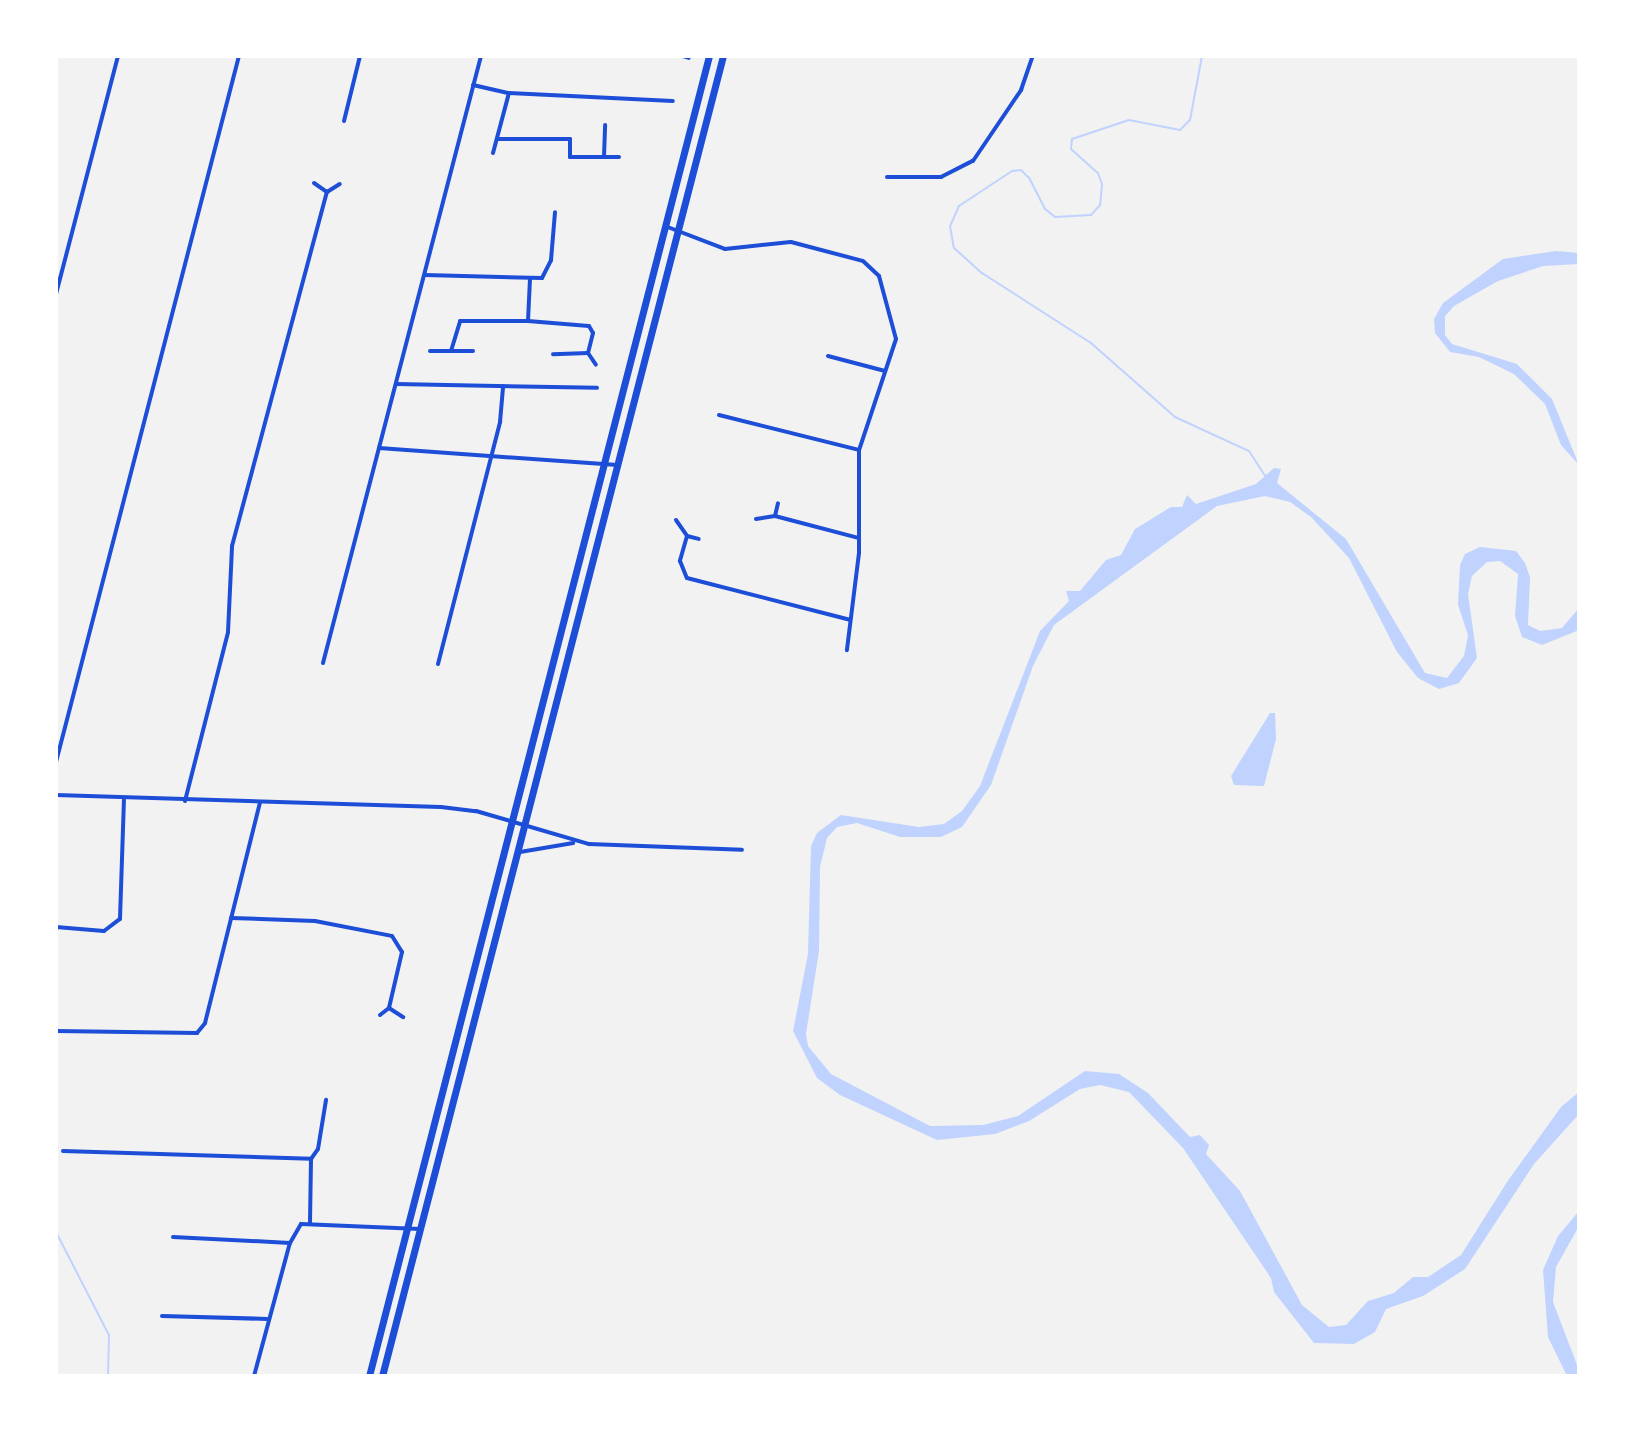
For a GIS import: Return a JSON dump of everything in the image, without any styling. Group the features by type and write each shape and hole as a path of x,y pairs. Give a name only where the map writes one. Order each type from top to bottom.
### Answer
{"main road":[{"path":"369,1376 709,56"},
{"path":"382,1376 723,56"}],"street":[{"path":"56,294 118,56"},
{"path":"56,762 239,56"},
{"path":"344,121 360,56"},
{"path":"323,663 481,56"},
{"path":"887,177 941,177 973,161 1021,90 1033,56"},
{"path":"473,85 509,93 673,101"},
{"path":"493,153 509,93"},
{"path":"604,157 605,125"},
{"path":"497,139 570,139 570,157 619,157"},
{"path":"314,183 327,192"},
{"path":"185,801 228,632 232,546 327,192 340,184"},
{"path":"425,275 530,279 546,274 555,212"},
{"path":"665,226 741,251 791,242 874,267 896,329 859,450 859,538 847,650"},
{"path":"528,321 530,279"},
{"path":"451,351 460,321 585,323 593,333 588,353 596,365"},
{"path":"430,351 473,351"},
{"path":"553,354 588,353"},
{"path":"828,356 885,371"},
{"path":"396,384 597,388"},
{"path":"438,664 491,454 503,402 503,386"},
{"path":"719,415 859,450"},
{"path":"379,448 617,465"},
{"path":"775,516 778,503"},
{"path":"756,519 775,516 859,538"},
{"path":"676,520 687,536 699,539"},
{"path":"687,536 680,561 687,578 851,621"},
{"path":"56,795 124,800 441,807 511,822 580,843"},
{"path":"56,927 104,931 120,919 124,800"},
{"path":"56,1031 197,1033 205,1023 260,803"},
{"path":"514,861 527,847 580,843 742,850"},
{"path":"231,918 315,921 392,936 402,952 389,1008 380,1015"},
{"path":"389,1008 403,1017"},
{"path":"310,1224 311,1159 318,1149 326,1100"},
{"path":"63,1151 311,1159"},
{"path":"254,1376 290,1243 301,1224 407,1226 420,1229"},
{"path":"173,1237 290,1243"},
{"path":"162,1316 267,1319"}],"water":[{"path":"1556,251 1579,253 1579,264 1543,266 1498,281 1454,306 1445,316 1445,335 1452,344 1517,364 1552,399 1579,465 1561,445 1545,404 1514,374 1479,357 1450,352 1435,333 1434,319 1443,303 1503,259"},
{"path":"1274,468 1281,469 1277,483 1346,539 1425,673 1447,678 1464,656 1468,635 1458,605 1460,565 1465,554 1480,547 1516,551 1525,563 1530,577 1528,625 1540,631 1562,628 1579,608 1579,630 1542,645 1522,637 1515,616 1518,574 1500,561 1487,562 1472,576 1468,594 1477,658 1459,683 1439,689 1418,678 1397,652 1349,558 1311,517 1290,502 1265,496 1217,506 1054,625 1033,666 991,785 962,827 941,837 900,837 857,823 837,827 827,838 820,867 819,951 806,1034 808,1046 831,1074 930,1126 983,1125 1018,1116 1085,1071 1119,1074 1148,1093 1190,1137 1200,1135 1209,1145 1206,1154 1240,1191 1302,1305 1329,1327 1346,1325 1368,1301 1394,1293 1413,1277 1428,1277 1461,1255 1507,1182 1561,1107 1579,1092 1579,1114 1534,1164 1465,1269 1423,1296 1386,1309 1375,1332 1354,1344 1314,1343 1274,1292 1271,1278 1183,1148 1129,1092 1100,1085 1080,1089 1029,1121 995,1134 937,1140 840,1095 817,1078 793,1031 808,954 811,846 817,833 841,815 919,827 944,824 962,811 980,786 1040,631 1069,601 1066,591 1080,591 1106,560 1121,555 1135,529 1171,507 1182,507 1187,495 1196,504 1256,484"},
{"path":"1270,713 1275,713 1276,739 1264,786 1234,785 1231,776"},
{"path":"1579,1211 1579,1226 1556,1267 1553,1302 1579,1370 1579,1376 1567,1376 1548,1337 1543,1270 1558,1236"}],"waterway":[{"path":"1202,56 1190,120 1180,130 1129,120 1072,139 1071,149 1098,173 1102,184 1100,205 1091,215 1055,217 1045,209 1029,178 1021,170 1012,171 959,206 950,226 954,248 982,273 1091,343 1175,417 1249,451 1266,477"},
{"path":"56,1232 109,1335 108,1376"}]}
